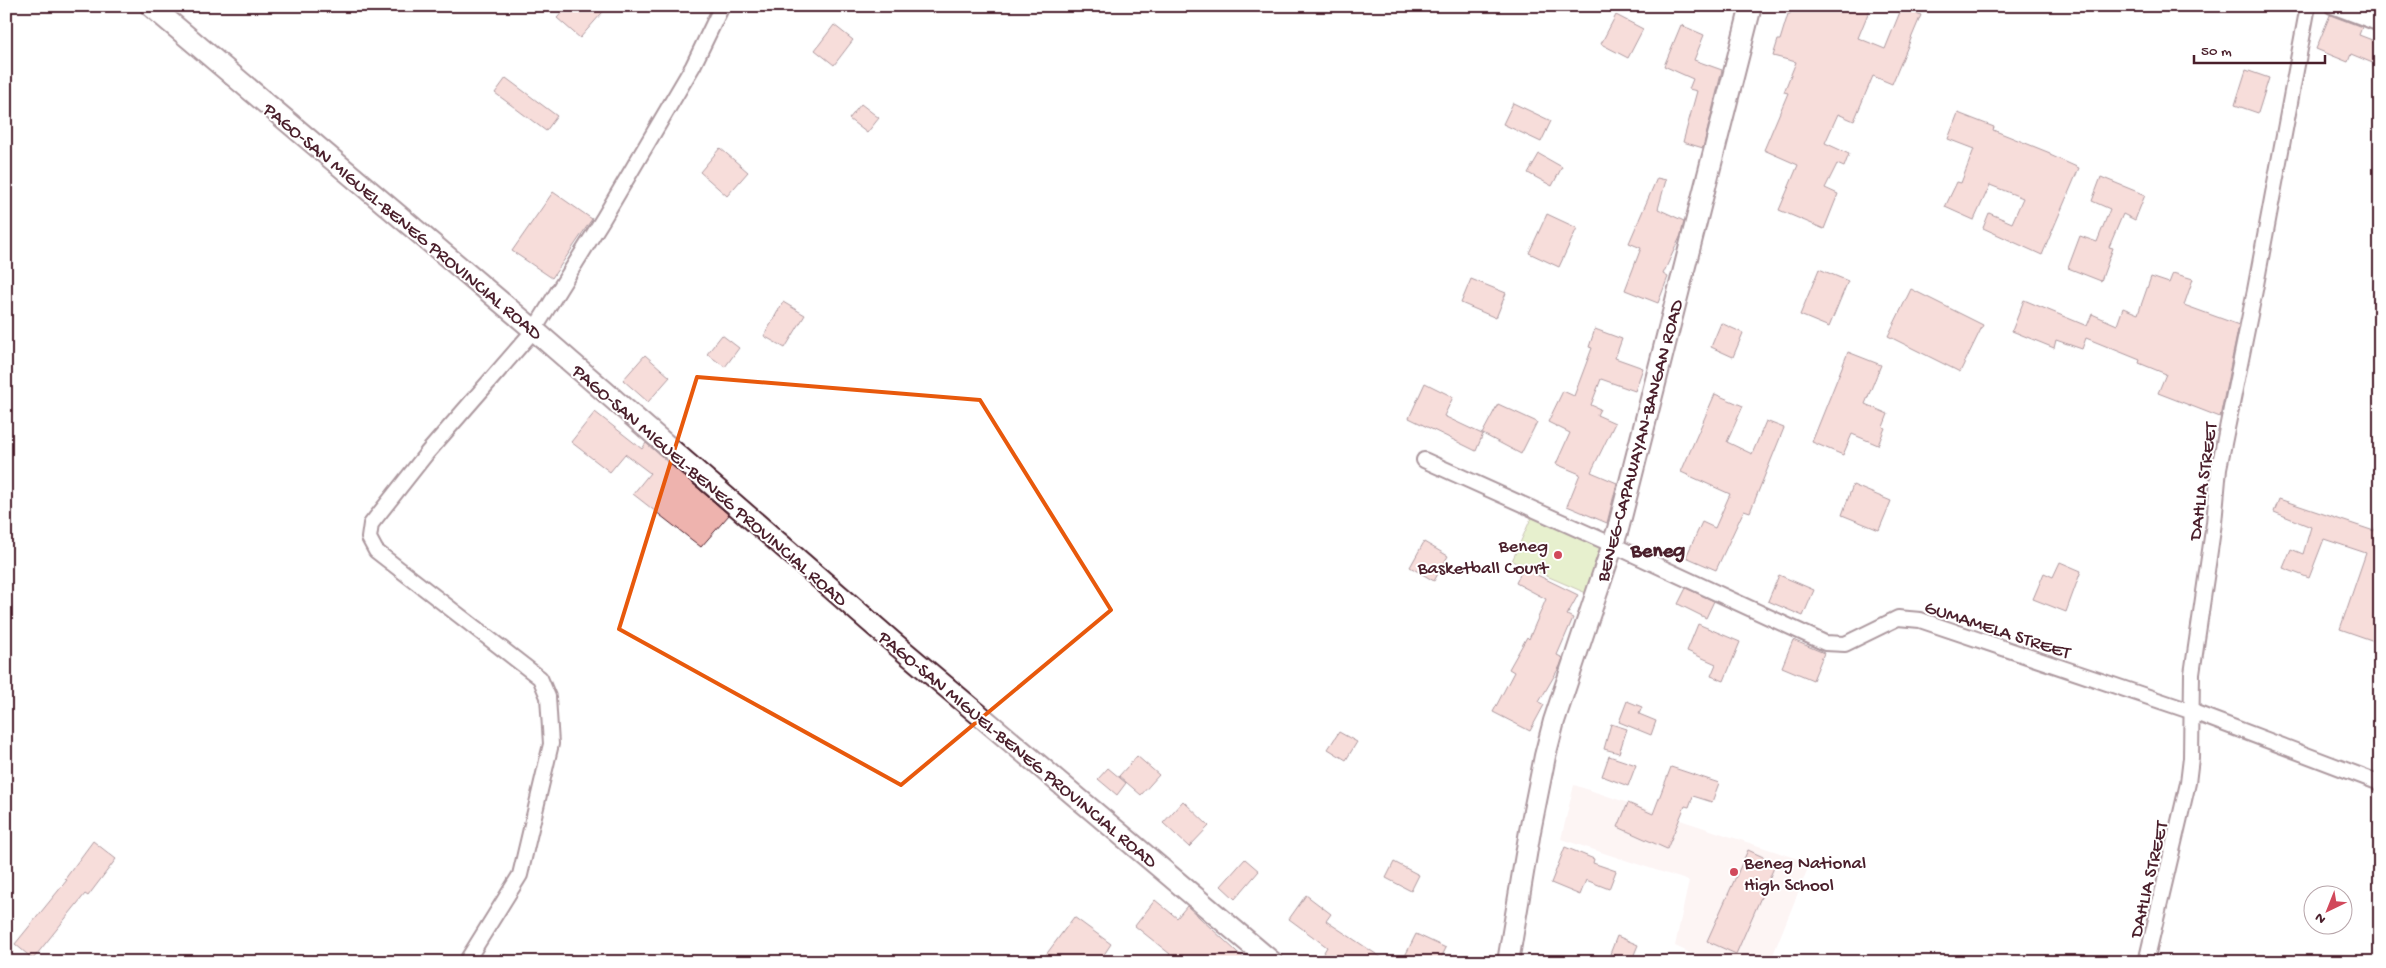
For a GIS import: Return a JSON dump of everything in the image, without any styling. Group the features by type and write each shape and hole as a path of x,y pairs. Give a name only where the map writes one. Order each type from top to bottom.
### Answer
{"main road":[{"name":"PAGO-SAN MIGUEL-BENEG PROVINCIAL ROAD","path":"151,6 534,330 893,642 1272,962"},
{"name":"BENEG-CAPAWAYAN-BANGAN ROAD","path":"1508,962 1530,830 1545,756 1554,721 1613,544 1751,6"}],"street":[{"path":"466,962 520,875 550,744 548,697 540,678 376,551 369,538 371,524 427,453 534,330 603,219 693,66 722,6"},
{"name":"DAHLIA STREET","path":"2146,962 2188,783 2193,712 2192,674 2214,523 2219,468 2256,290 2308,6"},
{"path":"2332,6 2380,24"},
{"name":"GUMAMELA STREET","path":"1424,460 1613,544 1825,644 1845,644 1898,618 1920,620 2193,712 2380,783"}],"highlighted area":[{"path":"697,377 980,400 1111,610 901,785 619,629"}],"shaded area":[{"name":"Beneg National High School","path":"1574,785 1810,863 1770,962 1710,962 1675,946 1689,881 1561,839"}],"green space":[{"name":"Beneg Basketball Court","path":"1532,516 1604,549 1586,593 1512,561"}],"building":[{"path":"568,6 608,6 580,38 557,18"},
{"path":"1793,6 1871,6 1858,38 1885,49 1902,7 1921,15 1892,84 1873,76 1854,121 1838,114 1825,143 1849,154 1844,167 1837,164 1825,188 1838,194 1824,229 1779,210 1798,165 1764,150 1788,93 1784,92 1796,62 1773,56 1788,14 1790,14"},
{"path":"1616,15 1643,29 1628,58 1601,44"},
{"path":"2330,15 2362,27 2359,35 2380,43 2380,51 2375,64 2351,54 2348,62 2316,49"},
{"path":"834,25 853,40 834,65 815,50"},
{"path":"1681,25 1704,35 1694,60 1722,70 1703,148 1683,142 1697,91 1689,89 1693,79 1664,66"},
{"path":"2246,70 2269,78 2258,113 2235,105"},
{"path":"506,78 557,116 546,131 495,93"},
{"path":"1513,103 1551,121 1541,142 1503,124"},
{"path":"861,104 879,118 867,133 849,119"},
{"path":"1958,113 1994,127 1993,130 2050,153 2050,155 2079,168 2042,255 1983,228 1989,213 2012,223 2023,198 1990,185 1974,220 1945,207 1957,182 1961,183 1974,149 1948,139"},
{"path":"720,148 748,172 727,196 700,172"},
{"path":"1539,154 1562,167 1552,186 1528,173"},
{"path":"2101,177 2145,195 2135,220 2123,214 2109,247 2113,248 2101,281 2068,268 2080,236 2097,242 2110,209 2092,201"},
{"path":"1657,178 1666,180 1658,209 1684,221 1681,235 1663,274 1668,277 1658,303 1625,290 1641,248 1629,243"},
{"path":"553,192 592,219 552,278 512,251"},
{"path":"1547,214 1577,228 1559,267 1529,253"},
{"path":"1819,269 1848,281 1829,327 1800,315"},
{"path":"2173,273 2193,279 2184,305 2239,325 2220,417 2158,393 2166,374 2139,363 2140,360 2086,338 2082,349 2056,340 2054,348 2012,331 2024,300 2087,326 2092,314 2117,325 2123,308 2138,314 2151,277 2169,283"},
{"path":"1471,279 1506,293 1496,318 1461,303"},
{"path":"1911,289 1983,325 1960,372 1888,336"},
{"path":"783,302 805,315 785,348 764,336"},
{"path":"1721,323 1743,333 1733,357 1711,347"},
{"path":"1595,329 1622,339 1615,358 1643,368 1635,391 1601,379 1591,405 1600,409 1597,415 1615,423 1591,472 1617,483 1607,523 1567,506 1580,474 1556,464 1570,433 1548,422 1563,391 1574,396 1592,348 1589,347"},
{"path":"722,335 739,348 725,367 707,354"},
{"path":"1848,352 1881,365 1865,404 1888,414 1878,445 1852,434 1843,455 1812,442"},
{"path":"645,355 670,377 648,402 623,380"},
{"path":"1425,383 1453,397 1444,416 1482,434 1498,404 1537,422 1521,454 1483,434 1476,451 1409,418"},
{"path":"1715,394 1743,406 1727,442 1752,454 1766,421 1784,428 1750,512 1744,510 1716,570 1686,557 1702,522 1715,528 1730,494 1681,472"},
{"path":"595,412 642,449 646,443 729,515 701,547 633,494 650,473 625,454 610,472 571,442"},
{"path":"1853,485 1891,501 1879,530 1842,515"},
{"path":"2279,499 2374,531 2380,519 2380,643 2340,629 2366,553 2324,539 2309,578 2283,568 2291,549 2303,554 2311,527 2274,512"},
{"path":"1424,542 1448,556 1434,581 1410,567"},
{"path":"2060,562 2081,571 2066,612 2033,599 2044,573 2053,577"},
{"path":"1523,568 1578,595 1567,615 1573,618 1557,655 1563,658 1539,702 1544,705 1530,731 1493,712 1514,672 1509,669 1527,637 1529,639 1546,599 1516,583"},
{"path":"1779,575 1814,590 1803,616 1768,601"},
{"path":"1686,588 1714,601 1706,618 1678,604"},
{"path":"1698,624 1740,642 1724,681 1711,676 1716,664 1687,651"},
{"path":"1793,640 1824,653 1813,680 1782,667"},
{"path":"1627,701 1642,707 1639,714 1656,721 1651,735 1619,722"},
{"path":"1611,724 1627,729 1619,753 1604,749"},
{"path":"1339,732 1357,742 1346,760 1328,749"},
{"path":"1137,756 1159,775 1141,795 1119,776"},
{"path":"1609,756 1636,765 1628,786 1602,776"},
{"path":"1671,767 1719,783 1712,802 1693,796 1689,807 1685,806 1667,849 1618,827 1628,803 1653,814"},
{"path":"1108,768 1126,783 1117,795 1098,779"},
{"path":"1183,801 1209,826 1189,847 1163,823"},
{"path":"93,841 116,859 88,896 85,894 33,959 15,944 67,880 65,879"},
{"path":"1565,847 1594,859 1593,863 1616,871 1609,889 1586,880 1580,895 1551,883"},
{"path":"1748,850 1776,863 1736,954 1707,941"},
{"path":"1245,859 1259,871 1235,899 1221,886"},
{"path":"1394,862 1419,875 1411,891 1386,878"},
{"path":"1306,895 1331,914 1326,921 1388,962 1318,962 1327,947 1289,919"},
{"path":"1155,900 1177,918 1187,906 1248,962 1163,962 1170,954 1135,926"},
{"path":"1074,917 1111,944 1099,962 1052,962 1045,956"},
{"path":"1416,934 1446,948 1439,962 1402,962"},
{"path":"1617,936 1638,945 1631,962 1610,954"}],"place":[{"name":"Beneg Basketball Court","path":"1558,555"},
{"name":"Beneg National High School","path":"1734,872"}],"district":[{"name":"Beneg","path":"1658,549"}]}
